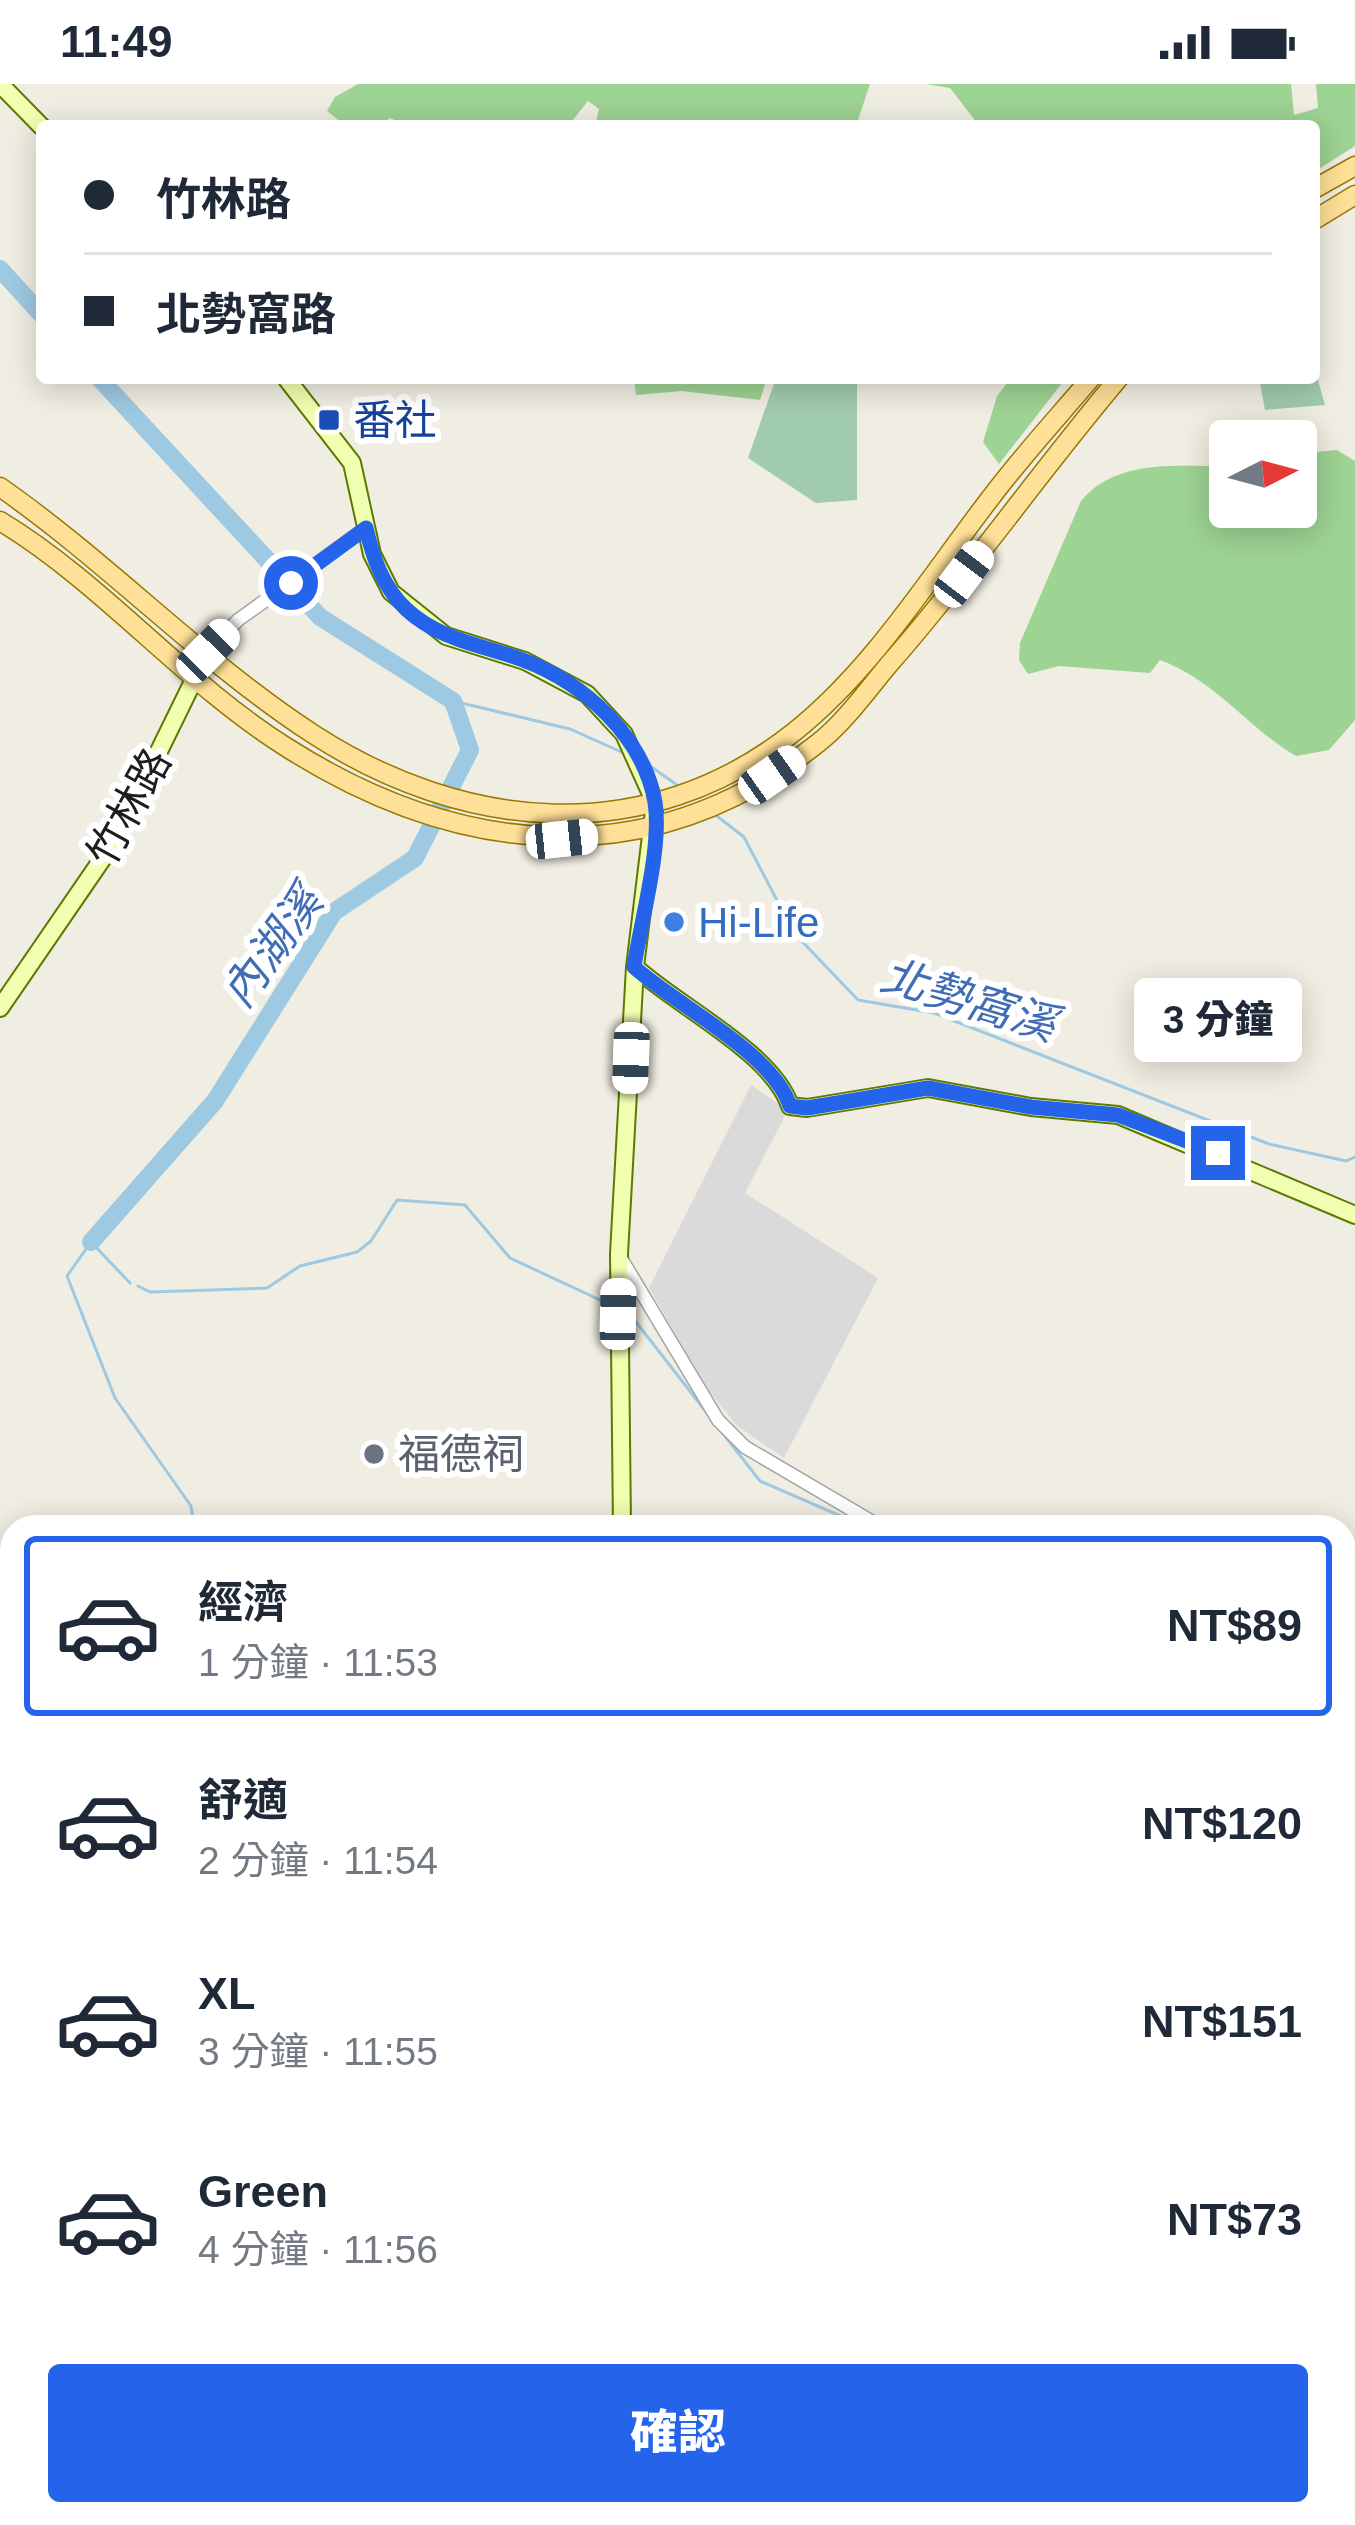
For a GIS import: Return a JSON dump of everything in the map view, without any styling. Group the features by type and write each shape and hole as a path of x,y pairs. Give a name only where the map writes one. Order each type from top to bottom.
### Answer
{"main road":[{"path":"0,84 36,121"},
{"path":"1320,186 1355,166"},
{"path":"1320,216 1355,195"},
{"path":"291,384 352,463 382,576 407,610 446,636 548,672 587,694 624,734 655,803 634,967 619,1254 622,1515"},
{"path":"0,488 68,534 310,732 379,774 496,810 568,814 655,803 736,769 794,733 850,680 994,492 1086,384"},
{"path":"0,521 280,744 371,797 484,831 562,839 655,830 749,790 830,731 937,609 1114,384"},
{"name":"竹林路","path":"0,1008 116,839 208,651"},
{"path":"634,967 742,1049 784,1089 790,1106 807,1108 928,1088 1031,1107 1118,1115 1355,1216"}],"street":[{"name":"竹林路","path":"208,651 254,608 366,528"},
{"path":"619,1254 670,1348 718,1420 745,1447 861,1515"}],"shaded area":[{"path":"751,1085 788,1110 745,1193 878,1278 784,1458 736,1425 707,1388 649,1288"}],"green space":[{"path":"358,84 870,84 858,120 596,120 599,109 588,101 573,120 338,120 327,111 335,97"},
{"path":"927,84 1291,84 1294,115 1318,108 1316,84 1355,84 1355,146 1320,168 1320,120 974,120 950,88"},
{"path":"635,384 765,384 760,400 682,391 636,395"},
{"path":"774,384 857,384 857,500 816,503 748,458"},
{"path":"1006,384 1061,384 999,464 983,442 997,396"},
{"path":"1260,384 1319,384 1325,405 1265,410"},
{"path":"1337,450 1355,461 1355,720 1329,750 1296,756 1199,680 1160,660 1150,673 1059,666 1028,674 1019,660 1020,643 1081,501 1096,487 1151,467 1209,466 1209,528 1317,528 1317,452"}],"waterway":[{"name":"內湖溪","path":"0,269 36,308"},
{"name":"內湖溪","path":"91,1242 215,1101 334,912 415,858 470,750 453,701 320,617 105,384"},
{"name":"北勢窩溪","path":"453,701 570,729 626,754"},
{"name":"北勢窩溪","path":"646,763 677,785"},
{"name":"北勢窩溪","path":"713,813 744,837 794,933 858,1000 934,1013 1269,1144 1346,1161 1355,1157"},
{"path":"138,1286 150,1292 267,1288 300,1266 357,1252 371,1241 397,1200 465,1205 510,1258 615,1307"},
{"name":"內湖溪","path":"130,1283 91,1242 67,1276 115,1398 191,1506 192,1515"},
{"path":"629,1313 760,1481 838,1515"}],"place":[{"name":"番社","path":"329,420"},
{"name":"Hi-Life","path":"674,922"},
{"name":"福德祠","path":"374,1454"}],"route":[{"path":"291,583 366,528 382,576 407,610 446,636 526,661 587,694 624,734 642,765 655,803 634,967 742,1049 784,1089 790,1106 807,1108 928,1088 1031,1107 1118,1115 1218,1153"}]}
